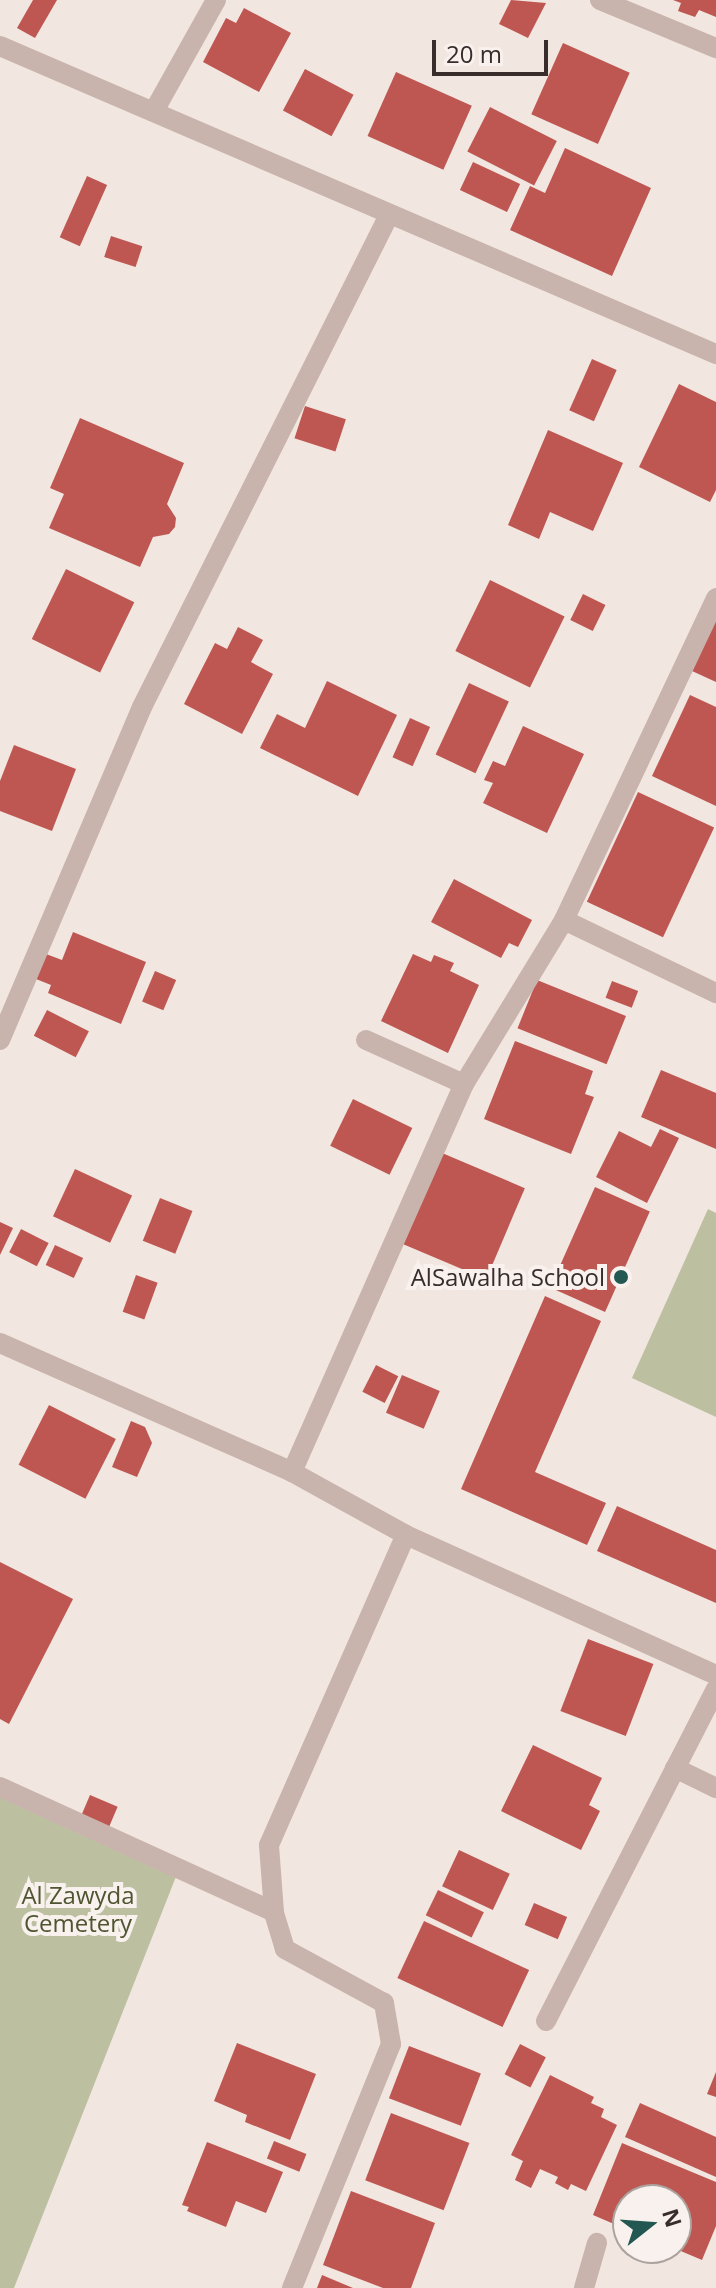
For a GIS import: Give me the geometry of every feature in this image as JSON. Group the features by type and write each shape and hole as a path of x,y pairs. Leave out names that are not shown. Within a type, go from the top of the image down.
{"street":[{"path":"154,111 216,0"},
{"path":"600,0 716,48"},
{"path":"0,46 716,354"},
{"path":"1,1037 142,707 389,215"},
{"path":"292,1472 464,1084 564,920 716,598"},
{"path":"564,920 716,993"},
{"path":"366,1040 464,1084"},
{"path":"0,1343 292,1472 406,1535 716,1675"},
{"path":"292,2288 391,2044 384,2003 285,1949 274,1912 269,1845 406,1535"},
{"path":"546,2021 716,1689"},
{"path":"675,1768 716,1788"},
{"path":"0,1787 274,1912"},
{"path":"584,2288 597,2243"}],"green space":[{"path":"708,1209 716,1213 716,1417 632,1378"},
{"name":"Al Zawyda Cemetery","path":"0,1787 179,1869 14,2288 0,2288"}],"building":[{"path":"33,0 57,0 35,38 17,28"},
{"path":"511,0 546,3 528,38 499,24"},
{"path":"673,0 716,0 716,17 699,10 695,17 678,11 681,3"},
{"path":"244,8 291,33 259,92 203,62 226,18 236,23"},
{"path":"563,43 630,73 598,144 531,114"},
{"path":"305,69 354,95 331,136 283,110"},
{"path":"396,72 472,106 443,170 368,136"},
{"path":"490,107 557,141 534,186 467,152"},
{"path":"565,148 651,188 612,276 510,230 530,186 545,193"},
{"path":"473,162 520,184 507,212 460,190"},
{"path":"87,176 107,185 80,246 60,237"},
{"path":"111,236 142,246 136,267 104,257"},
{"path":"592,359 617,370 594,421 569,410"},
{"path":"679,384 716,402 716,490 710,502 639,467"},
{"path":"305,406 346,419 335,452 294,438"},
{"path":"80,418 184,463 167,504 176,518 175,527 169,534 153,537 140,567 49,528 64,494 50,488"},
{"path":"548,430 623,463 593,531 550,512 539,539 508,525"},
{"path":"66,569 134,602 100,672 32,639"},
{"path":"490,580 565,616 530,687 455,651"},
{"path":"583,594 605,605 593,631 570,620"},
{"path":"716,619 716,682 692,671"},
{"path":"238,627 263,640 251,662 273,674 242,734 184,704 215,643 227,649"},
{"path":"327,681 397,715 358,796 260,748 277,714 305,728"},
{"path":"469,683 509,702 475,773 436,755"},
{"path":"690,695 716,707 716,806 652,776"},
{"path":"410,718 430,727 413,766 393,757"},
{"path":"523,726 584,754 547,833 483,803 493,783 484,780 493,761 505,766"},
{"path":"14,745 76,769 52,831 0,811 0,781"},
{"path":"638,792 714,827 663,937 587,902"},
{"path":"454,879 532,920 518,947 509,943 501,958 431,922"},
{"path":"73,932 146,962 121,1024 48,993 51,985 36,979 46,954 62,960"},
{"path":"413,954 431,962 434,955 454,963 450,971 479,985 448,1053 381,1021"},
{"path":"155,971 176,980 163,1010 142,1001"},
{"path":"537,980 626,1016 607,1064 518,1028"},
{"path":"612,981 638,991 632,1008 606,998"},
{"path":"47,1010 89,1031 76,1057 34,1036"},
{"path":"515,1041 593,1071 585,1094 594,1097 571,1154 484,1119"},
{"path":"661,1070 716,1093 716,1149 641,1117"},
{"path":"353,1099 412,1128 390,1175 330,1146"},
{"path":"660,1129 679,1138 647,1203 596,1177 619,1131 651,1147"},
{"path":"442,1153 525,1188 486,1279 403,1244"},
{"path":"75,1169 132,1196 110,1243 53,1216"},
{"path":"595,1187 650,1211 605,1312 550,1287"},
{"path":"160,1198 192,1211 175,1254 143,1241"},
{"path":"0,1222 13,1228 0,1255"},
{"path":"21,1229 49,1243 37,1266 9,1252"},
{"path":"55,1245 83,1258 74,1278 46,1265"},
{"path":"136,1275 158,1283 144,1320 123,1312"},
{"path":"545,1296 601,1321 535,1472 606,1503 587,1545 461,1489"},
{"path":"376,1365 398,1376 385,1403 362,1392"},
{"path":"402,1375 440,1391 424,1429 386,1413"},
{"path":"49,1405 116,1439 85,1499 19,1465"},
{"path":"131,1421 145,1427 152,1443 137,1477 112,1467"},
{"path":"617,1506 716,1550 716,1603 597,1551"},
{"path":"0,1562 73,1599 9,1724 0,1719"},
{"path":"588,1639 653,1664 626,1736 560,1711"},
{"path":"533,1745 602,1778 589,1805 600,1811 581,1850 501,1811"},
{"path":"90,1795 118,1807 109,1827 81,1815"},
{"path":"459,1850 510,1874 493,1910 442,1886"},
{"path":"438,1890 484,1912 472,1938 426,1915"},
{"path":"534,1903 567,1917 558,1939 525,1925"},
{"path":"424,1921 529,1970 503,2027 397,1978"},
{"path":"237,2043 316,2074 290,2140 245,2122 247,2115 214,2101"},
{"path":"520,2044 546,2057 530,2087 505,2074"},
{"path":"409,2046 481,2074 461,2126 389,2098"},
{"path":"716,2072 716,2097 707,2094"},
{"path":"550,2075 594,2097 591,2103 604,2109 601,2117 617,2125 586,2191 571,2184 568,2190 555,2183 558,2177 540,2169 531,2188 515,2180 523,2161 511,2155"},
{"path":"640,2103 716,2137 716,2177 625,2137"},
{"path":"391,2113 469,2143 444,2210 365,2180"},
{"path":"274,2141 306,2154 299,2172 267,2159"},
{"path":"207,2142 283,2172 266,2213 236,2201 226,2227 187,2211 189,2207 182,2205"},
{"path":"622,2143 716,2182 716,2226 702,2260 692,2256 692,2184 612,2184 612,2223 593,2215"},
{"path":"351,2191 435,2223 411,2288 383,2288 323,2265"},
{"path":"322,2275 353,2288 317,2288"}],"place":[{"name":"AlSawalha School","path":"621,1277"}]}
